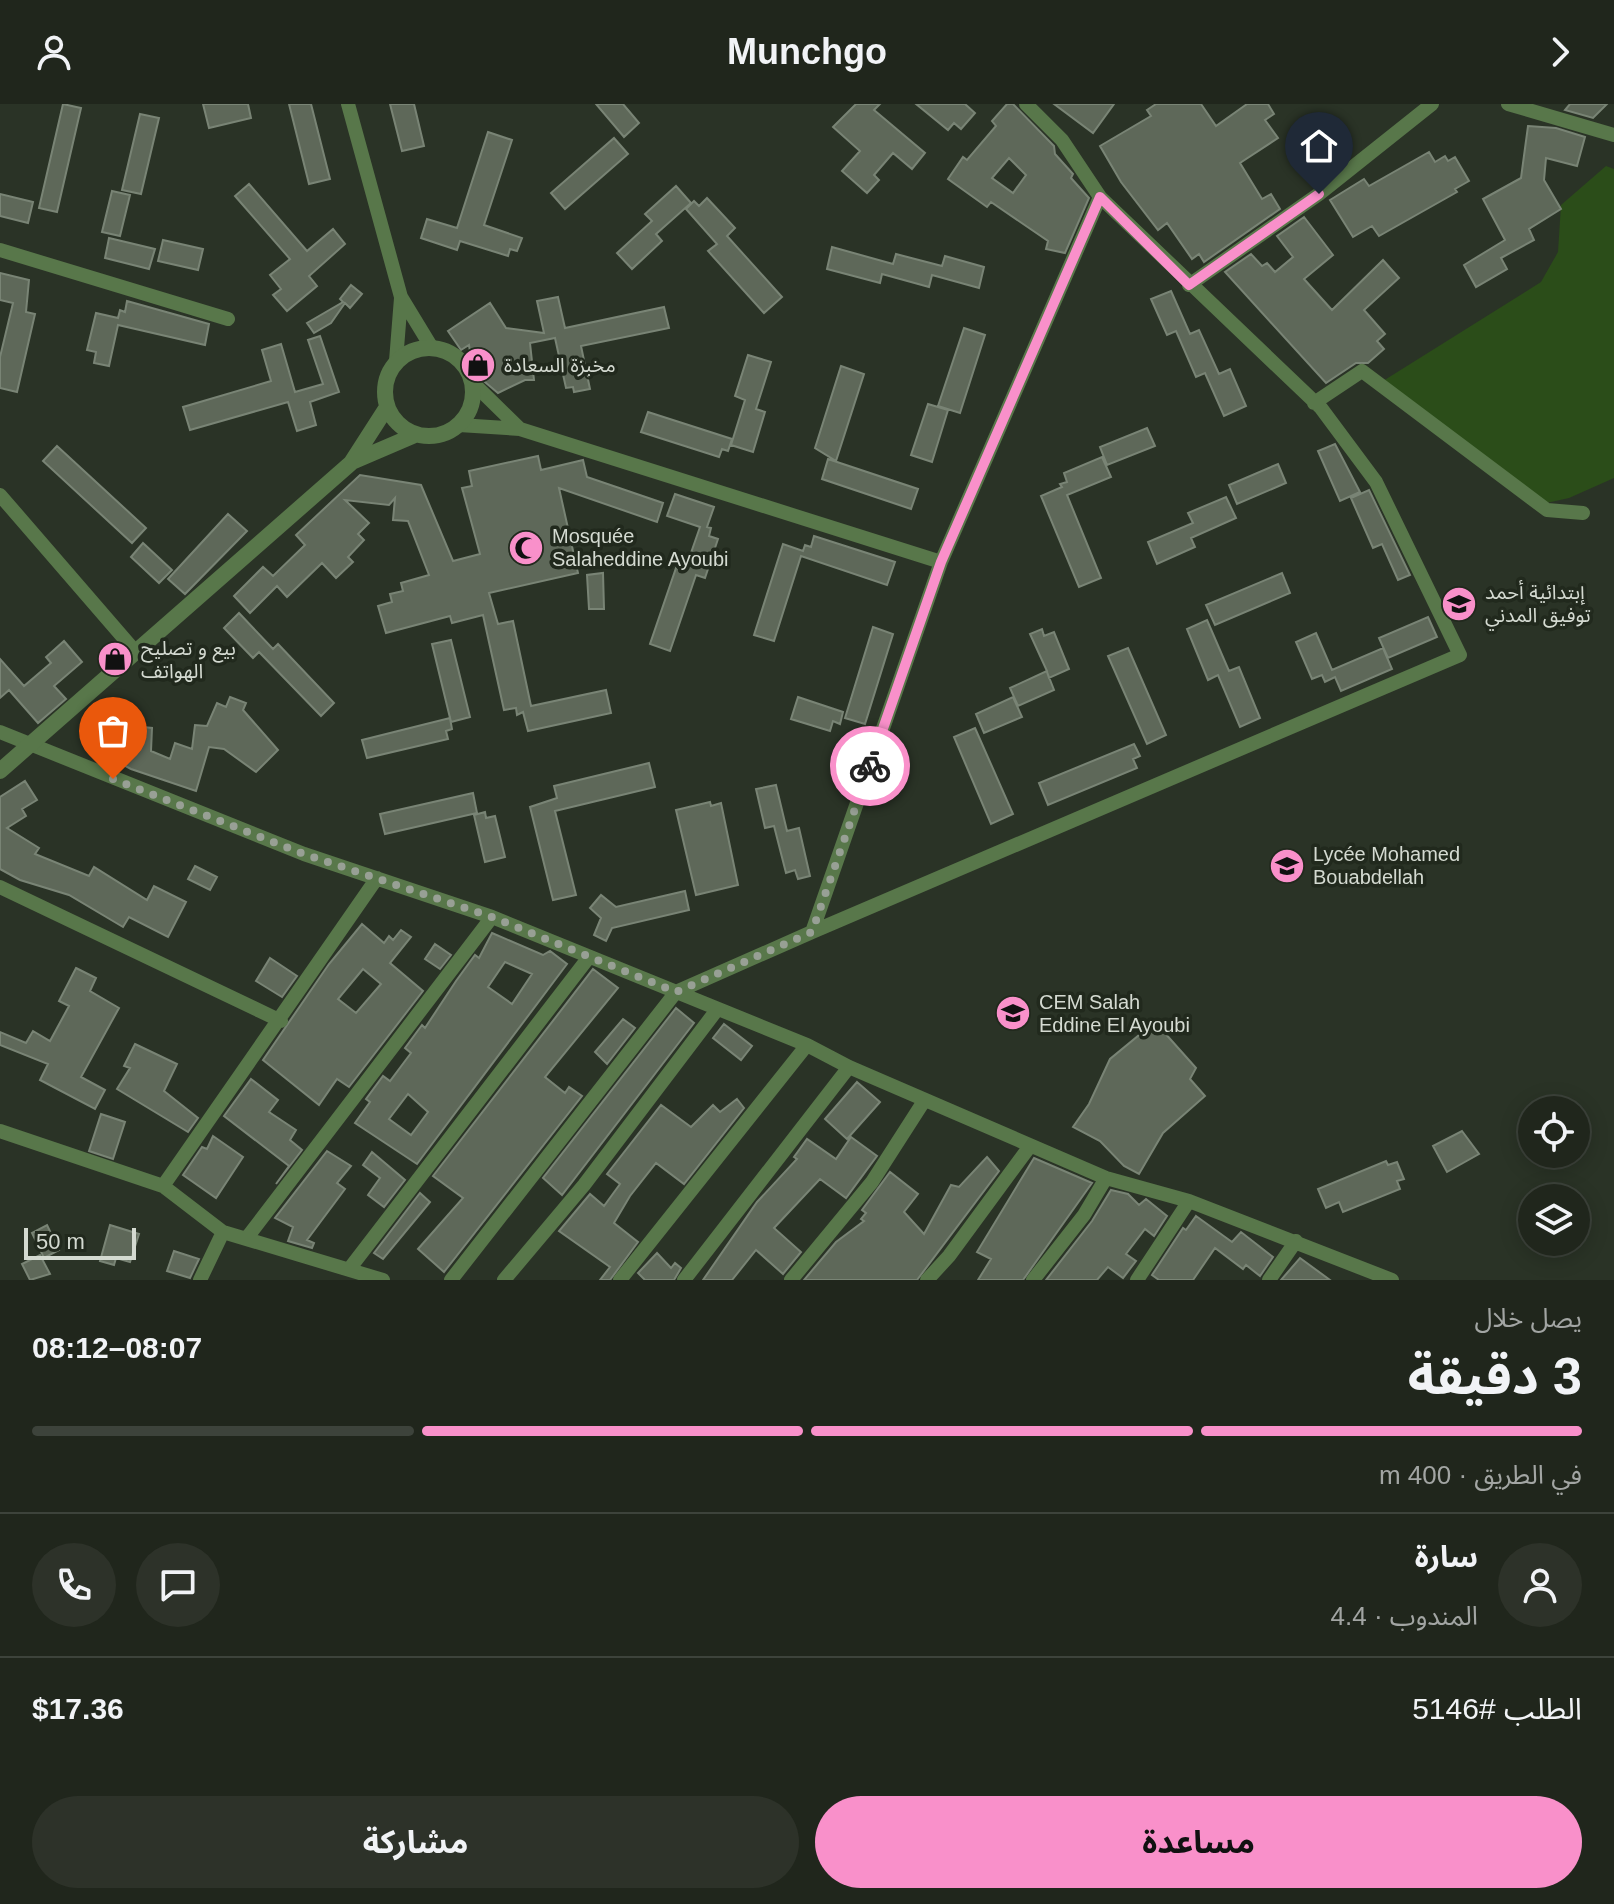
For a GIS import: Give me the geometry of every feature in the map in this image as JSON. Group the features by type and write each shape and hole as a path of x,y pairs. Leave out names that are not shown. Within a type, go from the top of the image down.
{"street":[{"path":"348,104 401,297 432,348"},
{"path":"451,1280 676,992 1460,655 1376,482 1314,403 1100,197 1062,140 1026,104"},
{"path":"1189,285 1319,194 1432,104"},
{"path":"1508,104 1614,135"},
{"path":"812,932 941,562 1100,197"},
{"path":"0,250 228,319"},
{"path":"401,297 396,361 385,383 387,407 393,419 415,435"},
{"path":"396,361 407,353 432,348 453,355 472,382 520,429"},
{"path":"1314,403 1362,371 1547,510 1583,513"},
{"path":"459,425 471,405 472,382"},
{"path":"0,771 134,650 351,463 387,407"},
{"path":"351,463 415,435 439,435 459,425 520,429 941,562"},
{"path":"0,495 134,650"},
{"path":"0,732 30,747 304,854 492,917 716,1011 807,1045 924,1101 1106,1178 1189,1201 1392,1280"},
{"path":"163,1186 281,1021 377,878"},
{"path":"0,887 281,1021"},
{"path":"246,1239 492,917"},
{"path":"350,1268 589,957"},
{"path":"504,1280 584,1185 716,1011"},
{"path":"620,1280 807,1045"},
{"path":"684,1280 849,1067"},
{"path":"791,1280 872,1182 924,1101"},
{"path":"0,1131 163,1186 223,1232 383,1280"},
{"path":"927,1280 949,1256 1030,1146"},
{"path":"1033,1280 1084,1215 1106,1178"},
{"path":"1137,1280 1189,1201"},
{"path":"200,1280 223,1232"},
{"path":"1269,1280 1296,1241"}],"green space":[{"path":"1606,166 1614,169 1614,478 1569,498 1533,506 1375,386 1541,282 1558,252 1561,205"}],"building":[{"path":"63,104 81,108 57,212 39,208"},
{"path":"203,104 248,104 251,118 209,128"},
{"path":"289,104 311,104 330,179 309,184"},
{"path":"390,104 414,104 424,146 402,151"},
{"path":"596,104 623,104 639,123 624,137"},
{"path":"856,104 880,104 874,110 925,153 912,169 893,153 874,175 879,180 867,193 842,171 860,151 833,127"},
{"path":"916,104 965,104 975,113 961,129 954,123 948,130"},
{"path":"1007,104 1013,104 1054,146 1055,154 1073,174 1071,178 1089,198 1065,253 1046,249 1048,241 991,202 987,207 948,179 963,157 967,160 996,126 992,121","holes":["1009,158 1026,175 1013,193 992,178"]},
{"path":"1054,104 1114,104 1093,133"},
{"path":"1156,104 1201,104 1216,126 1247,104 1268,104 1274,114 1265,120 1278,138 1240,163 1262,199 1271,194 1280,209 1204,262 1199,254 1192,259 1167,223 1158,230 1121,182 1100,146 1151,116 1147,110"},
{"path":"1570,104 1607,104 1593,118 1565,110"},
{"path":"140,114 159,118 141,194 122,190"},
{"path":"1528,126 1556,128 1585,137 1577,166 1546,158 1544,180 1561,209 1529,229 1534,240 1501,258 1507,269 1476,287 1464,265 1505,240 1483,199 1521,178"},
{"path":"1314,131 1341,164 1315,181 1291,147"},
{"path":"488,132 512,140 484,225 522,238 517,251 510,249 508,256 460,241 457,250 421,238 427,219 457,228"},
{"path":"614,138 628,154 565,209 551,193"},
{"path":"1429,152 1435,162 1445,156 1448,161 1455,157 1469,181 1455,189 1457,192 1379,236 1372,226 1353,237 1330,200 1364,179 1369,186"},
{"path":"249,184 307,251 333,229 345,244 309,276 317,286 287,311 273,295 281,289 270,275 290,259 235,196"},
{"path":"676,186 691,203 656,234 662,241 632,269 617,253 652,221 645,214"},
{"path":"112,191 130,195 120,236 102,232"},
{"path":"0,194 33,202 28,223 0,216"},
{"path":"707,198 735,228 727,236 782,297 764,313 708,251 717,244 686,209 694,201 699,206"},
{"path":"1304,217 1333,255 1304,279 1332,310 1383,260 1399,278 1364,310 1385,334 1377,341 1384,349 1368,363 1356,363 1326,383 1225,272 1251,254 1262,266 1267,263 1275,272 1293,257 1277,236"},
{"path":"109,238 155,249 149,269 105,258"},
{"path":"163,240 203,249 198,270 158,261"},
{"path":"832,247 893,264 896,254 942,266 945,256 984,267 979,288 932,275 929,287 882,274 880,283 827,269"},
{"path":"0,273 29,280 26,312 35,314 17,392 0,388 0,357 13,303 0,300"},
{"path":"351,285 362,294 350,308 345,303 331,323 314,333 307,323 343,302 340,299"},
{"path":"1171,291 1190,334 1199,330 1219,374 1230,369 1246,406 1224,416 1205,373 1196,377 1176,331 1167,335 1151,299"},
{"path":"558,297 565,328 664,307 669,328 581,346 590,389 574,392 573,387 566,388 555,338 530,343 534,380 525,380 498,393 473,372 469,345 461,350 448,331 490,303 506,328 544,333 537,301"},
{"path":"127,301 209,324 205,345 118,325 109,366 94,363 96,352 87,350 96,313 118,318 120,310 125,312"},
{"path":"964,328 985,335 960,413 938,406"},
{"path":"320,336 339,392 310,402 316,425 297,431 288,402 190,430 183,407 271,381 262,350 281,344 295,392 323,384 308,340"},
{"path":"748,355 771,362 756,409 765,412 753,452 731,445 745,400 735,396"},
{"path":"841,366 864,374 836,461 815,448"},
{"path":"928,404 948,410 932,462 911,455"},
{"path":"648,412 732,439 728,451 722,449 719,457 641,432"},
{"path":"1147,428 1155,446 1107,465 1100,447"},
{"path":"1335,444 1360,492 1340,501 1318,451"},
{"path":"57,446 146,528 132,543 43,461"},
{"path":"538,456 541,470 583,460 587,477 663,503 657,522 559,488 578,573 489,593 498,624 513,621 531,706 606,690 611,713 528,731 523,712 517,715 516,708 504,710 483,615 452,623 450,616 386,633 378,606 392,602 390,594 403,591 401,583 429,575 408,521 393,520 395,498 389,505 345,500 369,523 358,534 364,540 348,557 353,562 336,578 322,563 287,597 277,586 250,613 234,596 263,567 273,576 305,545 296,535 360,475 421,485 453,561 480,554 462,488 472,486 469,471"},
{"path":"1102,457 1111,477 1067,495 1101,578 1079,587 1041,496 1067,482 1064,473"},
{"path":"828,459 918,489 911,509 822,479"},
{"path":"1278,464 1286,483 1237,504 1229,485"},
{"path":"1369,490 1410,575 1398,580 1382,544 1373,548 1351,498"},
{"path":"675,494 714,507 707,527 711,528 709,536 718,539 705,578 696,575 670,651 650,644 676,568 685,570 700,527 667,516"},
{"path":"1226,497 1236,518 1191,538 1195,547 1157,564 1148,542 1193,523 1188,513"},
{"path":"228,514 247,531 185,594 168,579"},
{"path":"814,536 895,562 887,585 801,556 774,641 754,635 783,544 803,551 805,545 811,547"},
{"path":"143,543 172,570 159,583 131,557"},
{"path":"603,573 604,609 589,609 587,575"},
{"path":"1282,573 1290,593 1215,625 1206,605"},
{"path":"239,613 273,649 278,644 334,703 321,716 259,652 253,658 224,628"},
{"path":"1428,617 1437,637 1388,658 1379,638"},
{"path":"1207,620 1229,671 1239,667 1260,718 1240,727 1218,675 1208,680 1187,629"},
{"path":"873,627 893,634 865,724 845,718"},
{"path":"1042,629 1044,636 1054,632 1069,669 1049,678 1054,690 1018,706 1010,688 1047,671 1030,634"},
{"path":"1316,633 1332,670 1383,648 1392,669 1341,691 1335,677 1325,682 1322,675 1312,679 1296,642"},
{"path":"451,640 470,717 451,722 432,644"},
{"path":"64,641 82,662 54,686 66,699 38,723 9,690 0,698 0,659 24,686 51,663 46,657"},
{"path":"1128,648 1166,735 1147,744 1108,656"},
{"path":"230,697 246,703 243,710 278,750 256,772 224,749 209,747 196,791 131,769 103,754 113,733 133,739 134,726 152,728 151,751 170,759 175,743 192,749 195,725 207,726 217,703 226,707"},
{"path":"798,697 843,712 840,724 833,721 830,731 791,719"},
{"path":"1013,697 1022,717 984,733 976,714"},
{"path":"450,718 452,729 446,731 448,739 367,758 362,740"},
{"path":"975,728 1013,814 991,824 954,737"},
{"path":"1134,744 1140,756 1133,759 1137,768 1048,805 1039,783"},
{"path":"649,763 655,787 555,811 576,895 553,900 530,807 557,798 554,786"},
{"path":"25,781 37,800 22,809 26,816 7,828 39,848 35,854 89,876 94,867 147,900 154,886 186,902 168,937 129,917 123,927 69,895 20,880 0,869 0,797"},
{"path":"776,785 787,831 799,828 810,876 798,879 795,870 786,873 774,826 765,828 756,789"},
{"path":"473,793 477,813 385,834 380,814"},
{"path":"710,802 711,806 721,803 738,885 696,895 676,810"},
{"path":"485,812 486,818 495,816 505,857 485,862 474,815"},
{"path":"195,866 217,877 210,890 188,879"},
{"path":"685,891 689,910 612,928 606,941 594,935 601,918 590,908 601,895 616,907"},
{"path":"362,924 384,943 389,936 393,940 401,930 411,937 390,963 423,991 349,1087 337,1079 319,1105 263,1060 329,964","holes":["363,969 381,984 356,1013 338,999"]},
{"path":"492,933 543,955 550,951 567,964 417,1164 355,1123 370,1102 366,1099 383,1076 390,1081 411,1053 405,1048 422,1025 425,1028 475,955 479,958","holes":["505,962 532,974 512,1004 488,987","408,1094 428,1112 411,1135 389,1119"]},
{"path":"435,944 451,955 440,969 425,959"},
{"path":"270,958 297,976 282,997 256,981"},
{"path":"76,968 96,978 90,991 119,1008 81,1077 105,1090 95,1109 40,1080 48,1064 0,1045 0,1032 26,1043 33,1031 50,1041 69,1006 59,1001"},
{"path":"593,969 618,988 545,1077 565,1093 569,1087 582,1096 444,1272 418,1249 463,1198 433,1176"},
{"path":"676,1008 694,1023 562,1195 543,1178"},
{"path":"623,1019 635,1028 607,1064 595,1052"},
{"path":"1155,1022 1196,1068 1190,1079 1205,1096 1163,1133 1139,1174 1124,1166 1100,1141 1073,1127 1089,1104 1110,1059"},
{"path":"724,1024 752,1046 741,1060 713,1038"},
{"path":"135,1044 177,1064 164,1091 198,1118 188,1132 117,1089 130,1068 124,1066"},
{"path":"251,1079 278,1100 269,1112 296,1130 290,1140 302,1150 276,1184 289,1166 224,1116"},
{"path":"857,1082 880,1102 847,1139 825,1119"},
{"path":"737,1099 744,1108 684,1184 656,1163 630,1196 614,1223 638,1242 610,1280 600,1280 610,1267 559,1231 590,1194 604,1206 620,1184 607,1174 661,1105 691,1127 713,1105 720,1112"},
{"path":"101,1114 125,1122 113,1159 89,1151"},
{"path":"1462,1131 1479,1154 1447,1172 1433,1146"},
{"path":"213,1136 243,1157 216,1198 183,1175 202,1147 207,1149"},
{"path":"851,1137 877,1156 846,1198 820,1179 774,1228 801,1252 783,1274 756,1250 732,1280 703,1280 757,1202 797,1159 794,1157 807,1139 836,1159"},
{"path":"327,1151 351,1166 337,1183 345,1189 307,1240 314,1243 312,1248 288,1241 293,1227 275,1218"},
{"path":"372,1152 405,1180 384,1207 368,1195 380,1178 363,1165"},
{"path":"987,1157 999,1171 917,1280 804,1280 836,1242 864,1221 861,1219 866,1213 862,1210 890,1172 918,1194 904,1212 924,1234 951,1185 959,1187"},
{"path":"1034,1158 1092,1183 1023,1280 978,1280 991,1259 977,1252"},
{"path":"1386,1161 1388,1165 1397,1162 1404,1179 1397,1181 1400,1189 1343,1212 1339,1202 1326,1208 1318,1189"},
{"path":"1111,1190 1128,1194 1139,1205 1146,1199 1167,1216 1154,1236 1145,1229 1126,1254 1136,1261 1123,1278 1108,1267 1097,1280 1046,1280 1092,1221"},
{"path":"420,1193 430,1202 383,1259 374,1253"},
{"path":"1196,1216 1232,1242 1241,1232 1273,1257 1260,1276 1246,1265 1243,1269 1215,1248 1193,1280 1159,1280 1152,1275 1183,1228 1186,1230"},
{"path":"47,1225 59,1250 44,1258 32,1233"},
{"path":"110,1225 139,1234 130,1262 116,1258 114,1265 100,1261"},
{"path":"174,1251 199,1259 190,1278 167,1271"},
{"path":"657,1253 671,1268 675,1263 681,1268 674,1280 645,1280 638,1273"},
{"path":"40,1255 50,1274 30,1280 22,1264"},
{"path":"1300,1258 1330,1280 1281,1280"}],"way so far":[{"path":"113,779 304,854 492,917 676,992 812,932 870,766"}],"place":[{"name":"مخبزة السعادة","path":"478,365"},
{"name":"Mosquée Salaheddine Ayoubi","path":"526,548"},
{"name":"إبتدائية أحمد توفيق المدني","path":"1459,604"},
{"name":"بيع و تصليح الهواتف","path":"115,659"},
{"name":"Lycée Mohamed Bouabdellah","path":"1287,866"},
{"name":"CEM Salah Eddine El Ayoubi","path":"1013,1013"}],"route":[{"path":"870,766 941,562 1100,197 1189,285 1319,194"}]}
